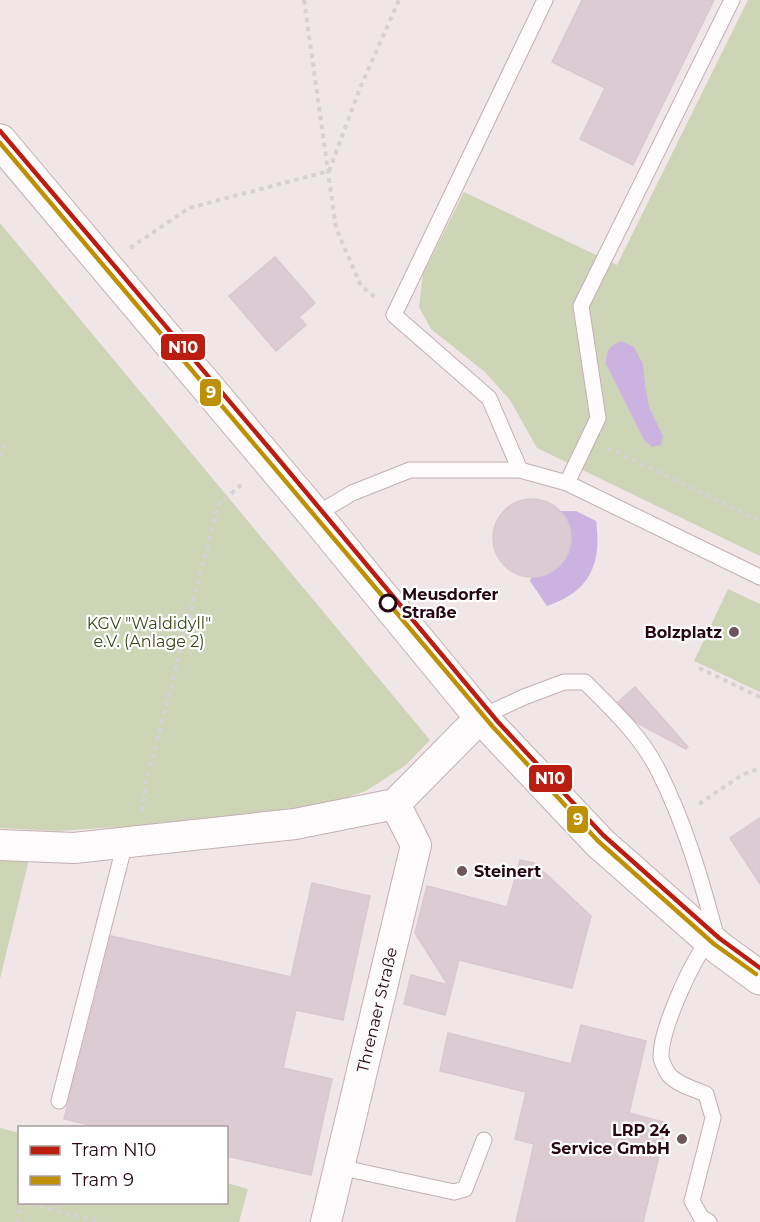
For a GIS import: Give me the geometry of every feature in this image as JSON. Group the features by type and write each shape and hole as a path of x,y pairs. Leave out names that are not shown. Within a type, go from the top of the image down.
{"main road":[{"path":"0,141 315,515 481,717 600,843 715,943 760,978"}],"street":[{"path":"0,845 75,848 295,824 394,804 481,717"},
{"name":"Threnaer Straße","path":"326,1222 416,845 394,804"}],"lane":[{"path":"520,470 489,398 394,315 545,0"},
{"path":"567,483 598,418 580,306 732,0"},
{"path":"315,515 352,493 410,470 520,470 567,483 760,577"},
{"path":"481,717 564,682 585,682 628,726 658,769 695,864 715,943 693,966 680,992 664,1037 661,1059 669,1075 684,1085 706,1094 713,1118 692,1202 701,1217 709,1222"},
{"path":"59,1101 131,842"},
{"path":"339,1167 454,1192 465,1189 484,1140"}],"path":[{"path":"304,0 336,228 362,286"},
{"path":"329,171 360,88 399,0"},
{"path":"104,265 189,208 329,171"},
{"path":"589,438 760,521"},
{"path":"0,457 4,444"},
{"path":"131,842 218,505 241,485"},
{"path":"699,668 760,697"},
{"path":"678,817 742,775 760,768"},
{"path":"17,1222 22,1204"},
{"path":"26,1204 102,1222"}],"green space":[{"path":"748,0 760,0 760,556 537,448 510,400 485,372 431,329 419,307 423,274 464,192 617,265"},
{"name":"KGV \"Waldidyll\" e.V. (Anlage 2)","path":"0,223 430,740 406,765 366,791 311,809 237,819 59,831 0,828"},
{"name":"Bolzplatz","path":"728,589 760,604 760,692 694,661"},
{"path":"0,845 32,847 0,979"},
{"path":"0,1128 18,1133 18,1204 228,1204 228,1183 248,1189 239,1222 0,1222"}],"shaded area":[{"path":"621,341 634,347 643,364 649,407 663,436 661,445 652,447 644,440 606,364 609,349"},
{"path":"555,511 576,511 596,521 597,550 590,574 583,584 562,600 547,606 530,581"}],"building":[{"path":"582,0 714,0 633,165 580,139 605,88 552,62"},
{"path":"275,257 315,303 299,317 306,325 276,351 229,296"},
{"path":"532,499 547,502 560,510 568,523 571,538 568,553 560,566 547,574 532,577 517,574 504,566 496,553 493,538 496,523 504,510 517,502"},
{"path":"635,687 688,747 686,749 637,723 618,702"},
{"path":"760,818 760,884 730,838"},
{"path":"520,860 534,863 591,916 572,988 459,960 445,1015 404,1004 411,975 448,985 415,933 427,886 507,907"},
{"path":"312,883 370,896 343,1020 296,1010 283,1068 332,1079 311,1175 228,1156 228,1126 94,1126 64,1119 111,936 291,977"},
{"path":"581,1025 646,1041 629,1113 667,1123 643,1222 516,1222 534,1144 515,1139 526,1092 440,1071 448,1033 571,1064"}],"tram line":[{"name":"N10","path":"0,131 498,722 603,835 719,938 760,968"},
{"name":"9","path":"0,143 493,727 598,841 714,944 756,974"}],"place":[{"name":"Meusdorfer Straße","path":"388,603"},
{"name":"Bolzplatz","path":"734,632"},
{"name":"Steinert","path":"462,871"},
{"name":"LRP 24 Service GmbH","path":"682,1139"}]}
